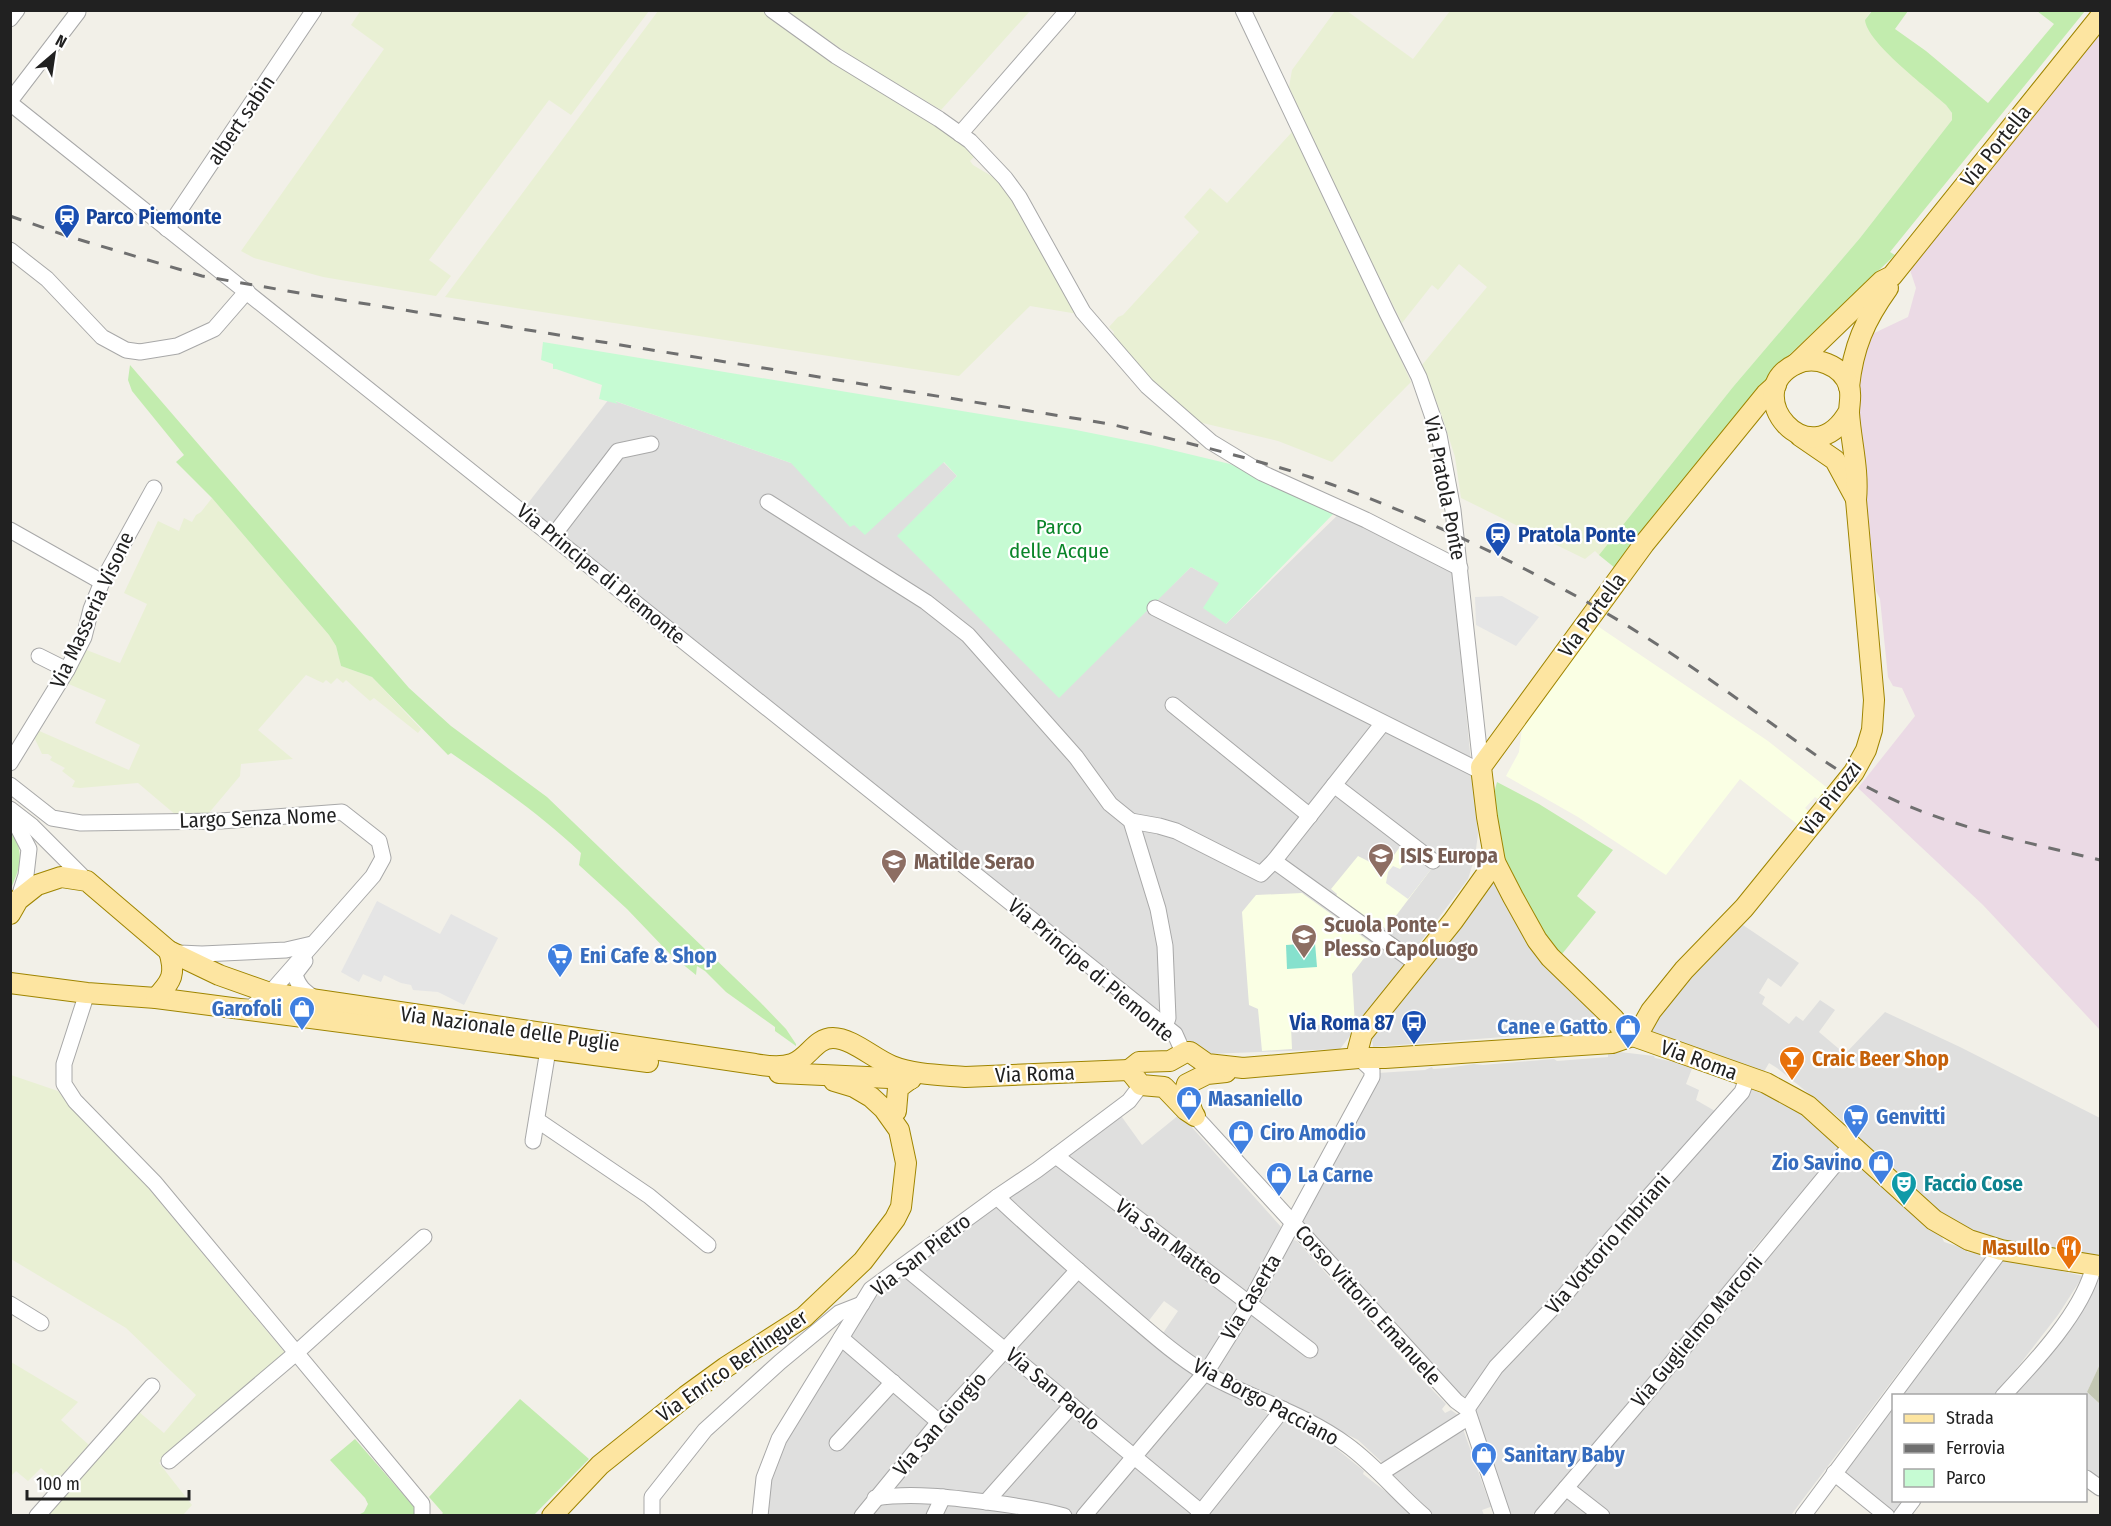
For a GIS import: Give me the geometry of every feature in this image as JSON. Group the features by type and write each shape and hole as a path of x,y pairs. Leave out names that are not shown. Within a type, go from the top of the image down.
{"main road":[{"name":"Via Portella","path":"1482,769 1644,544 1754,408 1776,385 1786,370 1796,364 1882,281 1892,276 2100,16"},
{"name":"Via Portella","path":"1856,500 1858,482 1849,411 1851,399 1849,387 1858,340 1872,310 1890,286 1892,276"},
{"path":"1796,364 1806,361 1822,362 1833,366 1842,374 1849,387"},
{"path":"1776,385 1774,407 1779,417 1786,427 1835,460 1856,500"},
{"path":"1798,434 1816,437 1833,431 1842,423 1849,411"},
{"name":"Via Pirozzi","path":"1633,1036 1638,1034 1651,1011 1684,970 1744,909 1854,772 1869,742 1874,720 1873,676 1856,500"},
{"name":"Via Pratola Ponte","path":"1482,769 1486,817 1495,862 1538,940 1550,957 1623,1030 1633,1036"},
{"path":"1359,1058 1358,1049 1362,1034 1453,921 1495,862"},
{"path":"14,907 36,885 61,877 87,881"},
{"name":"Via Nazionale delle Puglie","path":"87,881 169,951 219,975 270,993 772,1066 790,1065 801,1060 814,1046 825,1039 835,1037 892,1066 941,1075"},
{"path":"156,998 172,978 173,965 169,951"},
{"name":"Via Nazionale delle Puglie","path":"14,981 87,993 156,998 725,1071 910,1079 941,1075"},
{"name":"Via Roma","path":"1243,1068 1359,1058 1612,1042 1633,1036 1766,1083 1808,1106 1934,1220 1969,1240 2001,1250 2097,1265"},
{"name":"Via Nazionale delle Puglie","path":"822,1074 849,1068 856,1063 857,1055 854,1045"},
{"name":"Via Enrico Berlinguer","path":"854,1045 877,1065 896,1111 912,1139 916,1153 915,1184 908,1202 901,1207"},
{"path":"1195,1116 1164,1087 1135,1078 1139,1062 1170,1060 1183,1052 1191,1052 1208,1064 1243,1068"},
{"path":"1195,1116 1185,1091 1187,1084 1207,1074 1232,1072 1243,1068"},
{"name":"Via Enrico Berlinguer","path":"552,1515 600,1465 686,1396 726,1367 804,1317 863,1261 885,1235 901,1207 906,1163 898,1130 884,1108 871,1097 854,1087 825,1078 822,1074"},
{"name":"Via Roma","path":"941,1075 1135,1078"},
{"path":"896,1111 898,1088 910,1079"}],"street":[{"path":"10,19 17,10"},
{"name":"albert sabin","path":"167,229 314,10"},
{"path":"772,10 836,56 939,119 970,141 1005,178 1019,197 1083,312 1147,386 1186,422 1211,442 1262,473 1366,520 1460,567"},
{"path":"960,134 1068,10"},
{"name":"Via Pratola Ponte","path":"1243,10 1419,377 1439,435 1453,510 1482,769"},
{"path":"10,102 78,12"},
{"name":"Via Principe di Piemonte","path":"10,102 1175,1034 1183,1052"},
{"path":"10,250 47,279 102,337 126,350 140,352 177,346 214,328 247,291"},
{"path":"553,536 618,451 651,444"},
{"name":"Via Masseria Visone","path":"10,763 67,670 84,637 90,609 102,582 154,488"},
{"path":"768,501 926,602 968,635 1076,757 1110,804 1131,821 1176,831 1261,874 1274,861 1383,723"},
{"path":"10,530 102,582"},
{"path":"1155,608 1383,723 1482,769"},
{"path":"39,656 67,670"},
{"path":"1173,705 1310,816"},
{"name":"Largo Senza Nome","path":"10,785 52,818 81,823 221,821 342,812 379,841 383,858 373,876 270,993 251,1007 213,1007"},
{"path":"1334,785 1433,861"},
{"path":"10,810 32,826 87,881"},
{"path":"10,810 29,849 26,875 14,907"},
{"path":"1131,821 1158,909 1165,946 1168,1010 1165,1026"},
{"path":"1274,861 1417,964"},
{"path":"169,951 202,954 286,950 312,944"},
{"name":"Largo Senza Nome","path":"312,944 309,954 295,974 300,988 318,1001"},
{"path":"87,993 64,1064 64,1084 75,1101 155,1183 422,1504 422,1515"},
{"path":"533,1141 548,1050"},
{"name":"Via Caserta","path":"1084,1515 1205,1373 1249,1304 1372,1077 1372,1070 1359,1058"},
{"name":"Via San Pietro","path":"760,1515 765,1478 779,1439 871,1289 1129,1101 1135,1078"},
{"name":"Via Vottorio Imbriani","path":"1468,1413 1497,1367 1564,1296 1611,1239 1742,1092 1747,1078"},
{"name":"Corso Vittorio Emanuele","path":"1195,1116 1468,1413 1503,1515"},
{"path":"537,1120 649,1196 708,1245"},
{"name":"Via Guglielmo Marconi","path":"1542,1515 1649,1391 1851,1145"},
{"name":"Via San Matteo","path":"1056,1156 1310,1350"},
{"name":"Via Borgo Pacciano","path":"997,1197 1167,1346 1205,1373 1283,1409 1346,1444 1381,1473 1409,1503 1424,1515"},
{"path":"169,1461 296,1353 424,1237"},
{"path":"1893,1394 2001,1250"},
{"path":"2004,1394 2051,1340 2083,1294 2097,1265"},
{"name":"Via San Paolo","path":"903,1266 1134,1455 1200,1514"},
{"name":"Via San Giorgio","path":"862,1515 939,1422 1078,1270"},
{"path":"10,1304 41,1323"},
{"path":"652,1515 652,1497 705,1430 839,1312 862,1304"},
{"path":"841,1338 939,1422"},
{"path":"837,1443 893,1382"},
{"path":"37,1515 152,1386"},
{"path":"1803,1515 1892,1396"},
{"path":"986,1502 1072,1405"},
{"path":"1200,1514 1283,1409"},
{"path":"1381,1473 1468,1413"},
{"path":"1834,1473 1887,1515"},
{"path":"2087,1479 2100,1488"},
{"path":"1566,1488 1602,1515"},
{"path":"875,1498 894,1495 944,1497 1064,1515"},
{"path":"934,1515 944,1497"},
{"path":"1901,1515 1911,1502"}],"shaded area":[{"path":"361,10 649,11 571,115 549,100 429,260 451,276 436,296 323,277 254,258 241,251 384,49 351,25"},
{"path":"763,10 978,153 970,161 1003,183 1078,314 1030,306 959,376 445,297 658,11"},
{"path":"1872,10 1865,20 1946,105 1952,113 1952,120 1860,238 1733,387 1599,555 1595,551 1585,559 1461,498 1455,457 1422,365 1487,287 1459,264 1438,290 1432,285 1402,323 1347,214 1289,87 1292,70 1335,11 1347,11 1413,59 1450,11"},
{"path":"787,11 1030,11 941,110 857,60"},
{"path":"2100,34 2100,1030 1983,905 1858,788 1915,716 1902,688 1893,686 1888,677 1880,599 1876,591 1871,544 1856,376 1868,336 1908,317 1916,288 1910,270"},
{"path":"1292,132 1411,382 1332,462 1278,441 1190,420 1148,380 1112,338 1114,332 1109,327 1123,315 1199,232 1184,217 1210,188 1227,203"},
{"path":"609,399 791,463 943,462 957,476 898,536 1155,602 1191,567 1220,583 1226,624 1348,505 1451,558 1478,834 1475,857 1468,879 1340,1049 1207,1054 1193,1046 1172,1024 525,507"},
{"path":"212,498 329,635 336,646 341,666 372,677 421,729 418,733 374,698 370,701 346,680 343,683 337,678 331,684 326,680 323,683 306,675 258,730 293,759 241,764 240,776 208,814 177,816 138,783 72,787 75,781 62,771 65,768 50,760 52,757 42,754 33,735 37,730 129,770 140,745 95,723 106,700 64,682 84,649 120,663 147,604 124,593 158,521 179,531 184,518 192,522"},
{"path":"1502,596 1539,617 1516,646 1476,625 1475,597"},
{"path":"1593,623 1768,741 1830,790 1821,801 1815,797 1805,808 1812,814 1801,827 1740,779 1666,875 1578,817 1506,776 1519,752 1523,720"},
{"name":"ISIS Europa","path":"1402,844 1432,868 1386,929 1375,921 1372,923 1336,896 1337,894 1331,889 1358,856 1384,869"},
{"path":"1407,849 1432,868 1408,899 1386,883 1388,872 1393,866 1400,869 1405,863 1400,858"},
{"path":"1496,875 1608,1019 1609,1029 1373,1047 1371,1033"},
{"name":"Scuola Ponte - Plesso Capoluogo","path":"1302,893 1374,945 1352,974 1355,1025 1347,1023 1291,1027 1292,1049 1262,1051 1258,1009 1249,1005 1242,912 1256,895"},
{"path":"377,901 440,934 451,914 498,938 464,1005 438,992 413,990 411,985 384,975 381,982 363,974 359,982 341,972"},
{"path":"1740,923 1799,963 1781,987 1768,978 1759,993 1765,997 1762,1004 1789,1024 1796,1016 1803,1021 1820,1000 1835,1010 1819,1032 1845,1054 1885,1012 2100,1118 2100,1255 2009,1243 1974,1233 1944,1217 1888,1169 1838,1117 1769,1063 1762,1075 1645,1033 1660,1011"},
{"path":"1315,943 1317,967 1287,969 1286,945"},
{"path":"1620,1052 1654,1056 1693,1066 1686,1084 1699,1090 1696,1100 1715,1111 1676,1162 1512,1343 1508,1342 1485,1374 1482,1373 1467,1398 1459,1393 1434,1365 1432,1366 1393,1319 1391,1320 1379,1308 1380,1306 1352,1279 1353,1277 1301,1221 1378,1073 1474,1064 1608,1057 1608,1054"},
{"path":"11,1075 58,1091 73,1110 144,1183 286,1354 159,1463 192,1505 183,1515 46,1515 139,1412 164,1433 196,1395 126,1328 11,1259"},
{"path":"1751,1089 1786,1103 1841,1148 1753,1249 1751,1262 1541,1506 1532,1515 1509,1515 1474,1415 1479,1403 1519,1349 1532,1340"},
{"path":"1119,1113 1142,1145 1180,1114 1282,1228 1247,1293 1066,1154"},
{"path":"1849,1155 1941,1235 1944,1242 1967,1249 1967,1252 1986,1254 1989,1257 1973,1277 1971,1276 1950,1308 1948,1307 1941,1316 1791,1515 1611,1515 1572,1487"},
{"path":"1056,1162 1241,1305 1202,1365 1161,1336 1178,1311 1164,1301 1147,1323 1007,1197"},
{"path":"994,1206 1077,1277 1269,1415 1190,1515 768,1516 766,1499 772,1473 789,1431 869,1304"},
{"path":"1291,1239 1297,1241 1446,1404 1442,1409 1445,1413 1451,1410 1458,1415 1488,1499 1493,1506 1482,1510 1484,1515 1426,1515 1402,1493 1385,1465 1358,1440 1214,1371"},
{"path":"2002,1257 2083,1276 2058,1315 1997,1394 1899,1394"},
{"path":"2096,1274 2100,1275 2100,1364 2087,1392 2100,1404 2100,1483 2087,1474 2087,1394 2010,1394 2023,1385 2051,1354"},
{"path":"11,1362 78,1402 61,1420 89,1445 56,1481 41,1468 28,1481 16,1471 11,1476"},
{"path":"2100,1364 2100,1404 2087,1392"},
{"path":"1892,1402 1892,1502 1907,1502 1896,1515 1841,1472"},
{"path":"1284,1419 1332,1445 1364,1471 1363,1474 1390,1495 1392,1494 1417,1516 1205,1516"},
{"path":"1567,1494 1596,1516 1549,1516"}],"green space":[{"path":"1872,11 1908,11 1895,29 1926,51 1988,103 2054,24 2037,11 2085,11 1890,252 1895,255 1788,356 1615,568 1599,555 1733,387 1860,238 1952,120 1952,113 1946,105 1876,41 1868,30 1865,20"},
{"name":"Parco delle Acque","path":"543,342 1071,429 1151,445 1230,464 1337,510 1226,624 1203,608 1219,583 1191,567 1059,698 897,536 957,476 944,462 865,535 854,525 850,527 791,463 615,401 618,404 599,399 602,385 553,369 553,364 541,360"},
{"path":"130,365 409,688 451,726 547,797 760,1002 786,1029 796,1046 775,1031 775,1027 726,992 705,971 697,966 696,975 670,954 627,909 579,865 581,853 518,800 451,753 448,755 372,677 341,666 336,646 329,635 212,498 176,462 184,455 132,391 128,380"},
{"path":"1497,782 1539,804 1613,850 1577,896 1596,912 1558,959 1534,922 1511,874 1502,848 1494,802"},
{"path":"12,830 20,859 11,888"},
{"path":"520,1399 589,1459 534,1515 441,1515 443,1513 429,1497"},
{"path":"355,1439 414,1507 414,1515 358,1515 364,1512 368,1504 365,1498 330,1460"}],"railway":[{"path":"10,216 67,236 202,276 1110,424 1291,471 1367,498 1442,529 1587,602 1676,656 1829,764 1898,802 1955,823 2100,860"}],"place":[{"name":"Parco Piemonte","path":"67,240"},
{"name":"Pratola Ponte","path":"1498,558"},
{"name":"ISIS Europa","path":"1381,879"},
{"name":"Matilde Serao","path":"894,885"},
{"name":"Scuola Ponte - Plesso Capoluogo","path":"1304,960"},
{"name":"Eni Cafe & Shop","path":"560,979"},
{"name":"Garofoli","path":"302,1032"},
{"name":"Via Roma 87","path":"1414,1046"},
{"name":"Cane e Gatto","path":"1628,1050"},
{"name":"Craic Beer Shop","path":"1792,1082"},
{"name":"Masaniello","path":"1189,1122"},
{"name":"Genvitti","path":"1856,1140"},
{"name":"Ciro Amodio","path":"1241,1156"},
{"name":"Zio Savino","path":"1881,1186"},
{"name":"La Carne","path":"1279,1198"},
{"name":"Faccio Cose","path":"1904,1207"},
{"name":"Masullo","path":"2069,1271"},
{"name":"Sanitary Baby","path":"1484,1478"}]}
